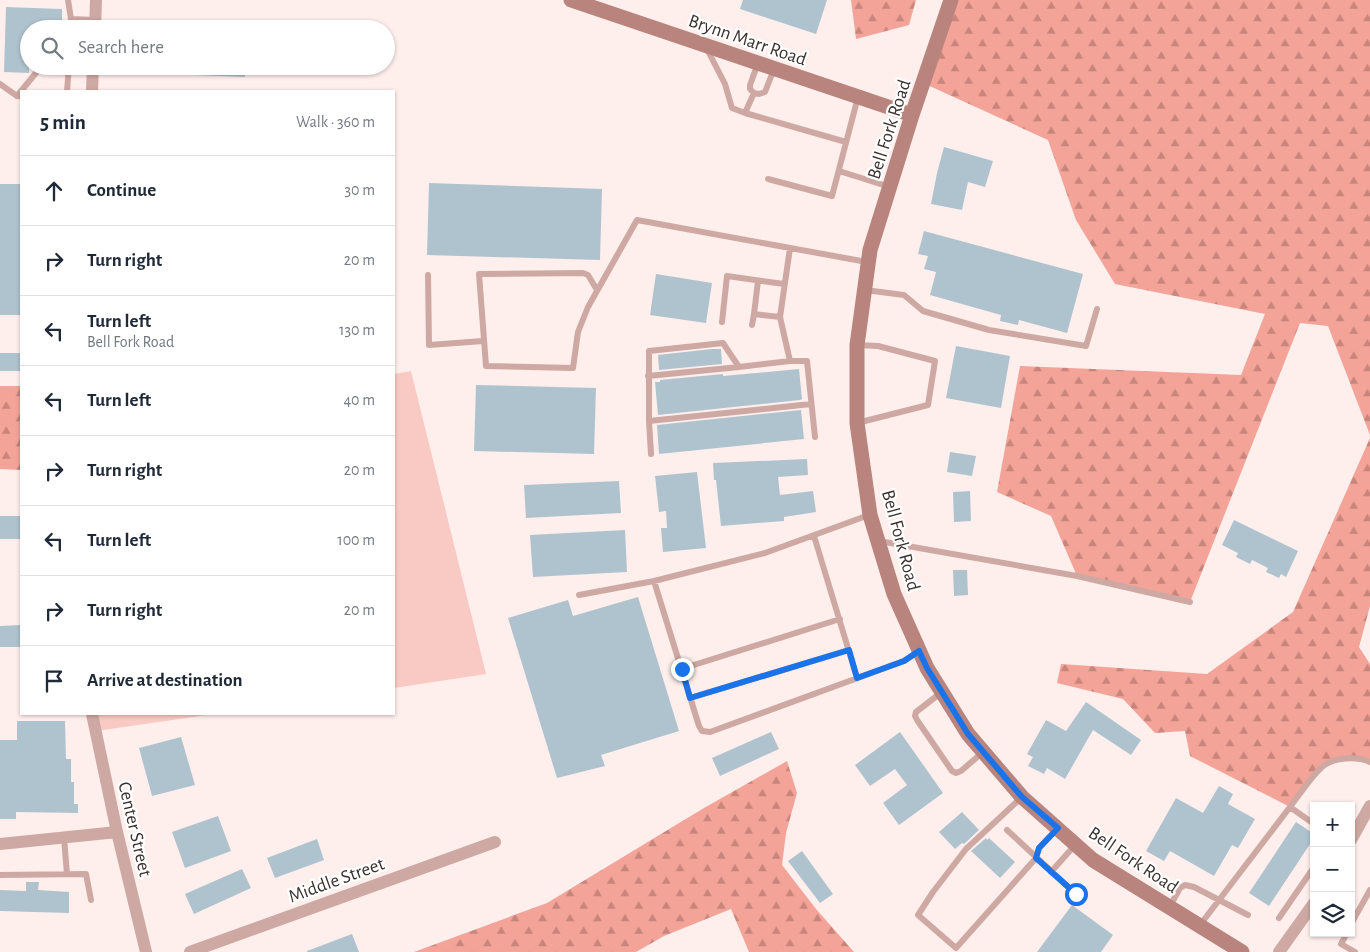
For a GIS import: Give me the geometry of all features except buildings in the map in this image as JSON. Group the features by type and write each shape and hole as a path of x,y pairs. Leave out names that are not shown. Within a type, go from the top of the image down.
{"main road":[{"name":"Brynn Marr Road","path":"571,0 912,116"},
{"name":"Bell Fork Road","path":"951,0 870,250 858,345 857,423 870,514 894,594 927,668 968,734 1022,797 1093,860 1242,952"}],"street":[{"path":"95,20 96,0"},
{"path":"92,90 93,75"},
{"name":"Center Street","path":"92,715 116,832 146,952"},
{"path":"1355,833 1370,806"},
{"path":"0,844 116,832"},
{"name":"Middle Street","path":"190,952 495,842"},
{"path":"1279,952 1310,908"}],"lane":[{"path":"68,0 71,19 76,20"},
{"path":"705,45 725,84 732,108 846,142"},
{"path":"758,63 750,85 750,89 754,93 765,92 774,69"},
{"path":"24,90 35,75"},
{"path":"67,90 68,75"},
{"path":"0,84 19,96"},
{"path":"745,113 754,93"},
{"path":"768,179 832,196 858,97"},
{"path":"839,171 890,187"},
{"path":"597,290 588,275 583,273 478,274 486,366 573,368 578,332 597,290 637,220 868,262"},
{"path":"790,248 780,317 790,361"},
{"path":"428,275 429,345 483,341"},
{"path":"722,322 727,276 784,284"},
{"path":"752,326 758,281"},
{"path":"864,290 904,295 923,311 989,330 1086,346 1097,309"},
{"path":"754,314 780,317"},
{"path":"651,454 649,350 723,344 739,367"},
{"path":"857,423 928,405 935,360 878,346 858,345"},
{"path":"648,376 790,361 807,361 815,437"},
{"path":"649,421 811,404"},
{"path":"579,595 654,581 765,553 870,514"},
{"path":"814,536 857,678"},
{"path":"878,541 1077,576 1190,602"},
{"path":"654,581 702,731 710,732 904,661 919,651"},
{"path":"682,669 840,619"},
{"path":"690,698 849,650"},
{"path":"942,692 916,712 915,716 952,771 961,771 984,752"},
{"path":"1199,926 1323,766 1343,758 1362,758 1370,762"},
{"path":"1022,797 966,849 918,914 956,948 1036,858 1039,848 1058,828"},
{"path":"1290,807 1310,821"},
{"path":"1007,830 1076,894"},
{"path":"64,838 67,874"},
{"path":"1051,872 1075,844"},
{"path":"1279,918 1310,873"},
{"path":"0,875 86,874 91,900"},
{"path":"1169,908 1180,888 1185,885 1194,887 1248,916"},
{"path":"1355,917 1370,890"},
{"path":"1344,937 1341,944 1355,952"}],"shaded area":[{"path":"411,371 486,674 395,688 395,374"},
{"path":"92,715 207,715 96,731"}],"green space":[{"path":"851,0 916,0 909,25 856,39"},
{"path":"946,0 1370,0 1370,435 1328,326 1300,323 1190,602 1077,576 1051,516 997,492 1020,366 1241,375 1265,314 1115,284 1076,220 1048,140 923,83"},
{"path":"0,386 20,386 20,470 0,469"},
{"path":"1370,438 1370,606 1359,647 1370,664 1370,762 1343,758 1323,766 1290,807 1190,756 1185,731 1155,733 1123,699 1057,683 1061,664 1207,674 1293,612"},
{"path":"787,761 797,793 786,833 782,865 816,909 854,952 749,952 731,909 664,936 636,952 414,952 547,903 704,808"}],"route":[{"path":"682,669 690,698 849,650 857,678 904,661 919,651 927,668 968,734 1022,797 1058,828 1039,848 1036,858 1076,894"}]}
